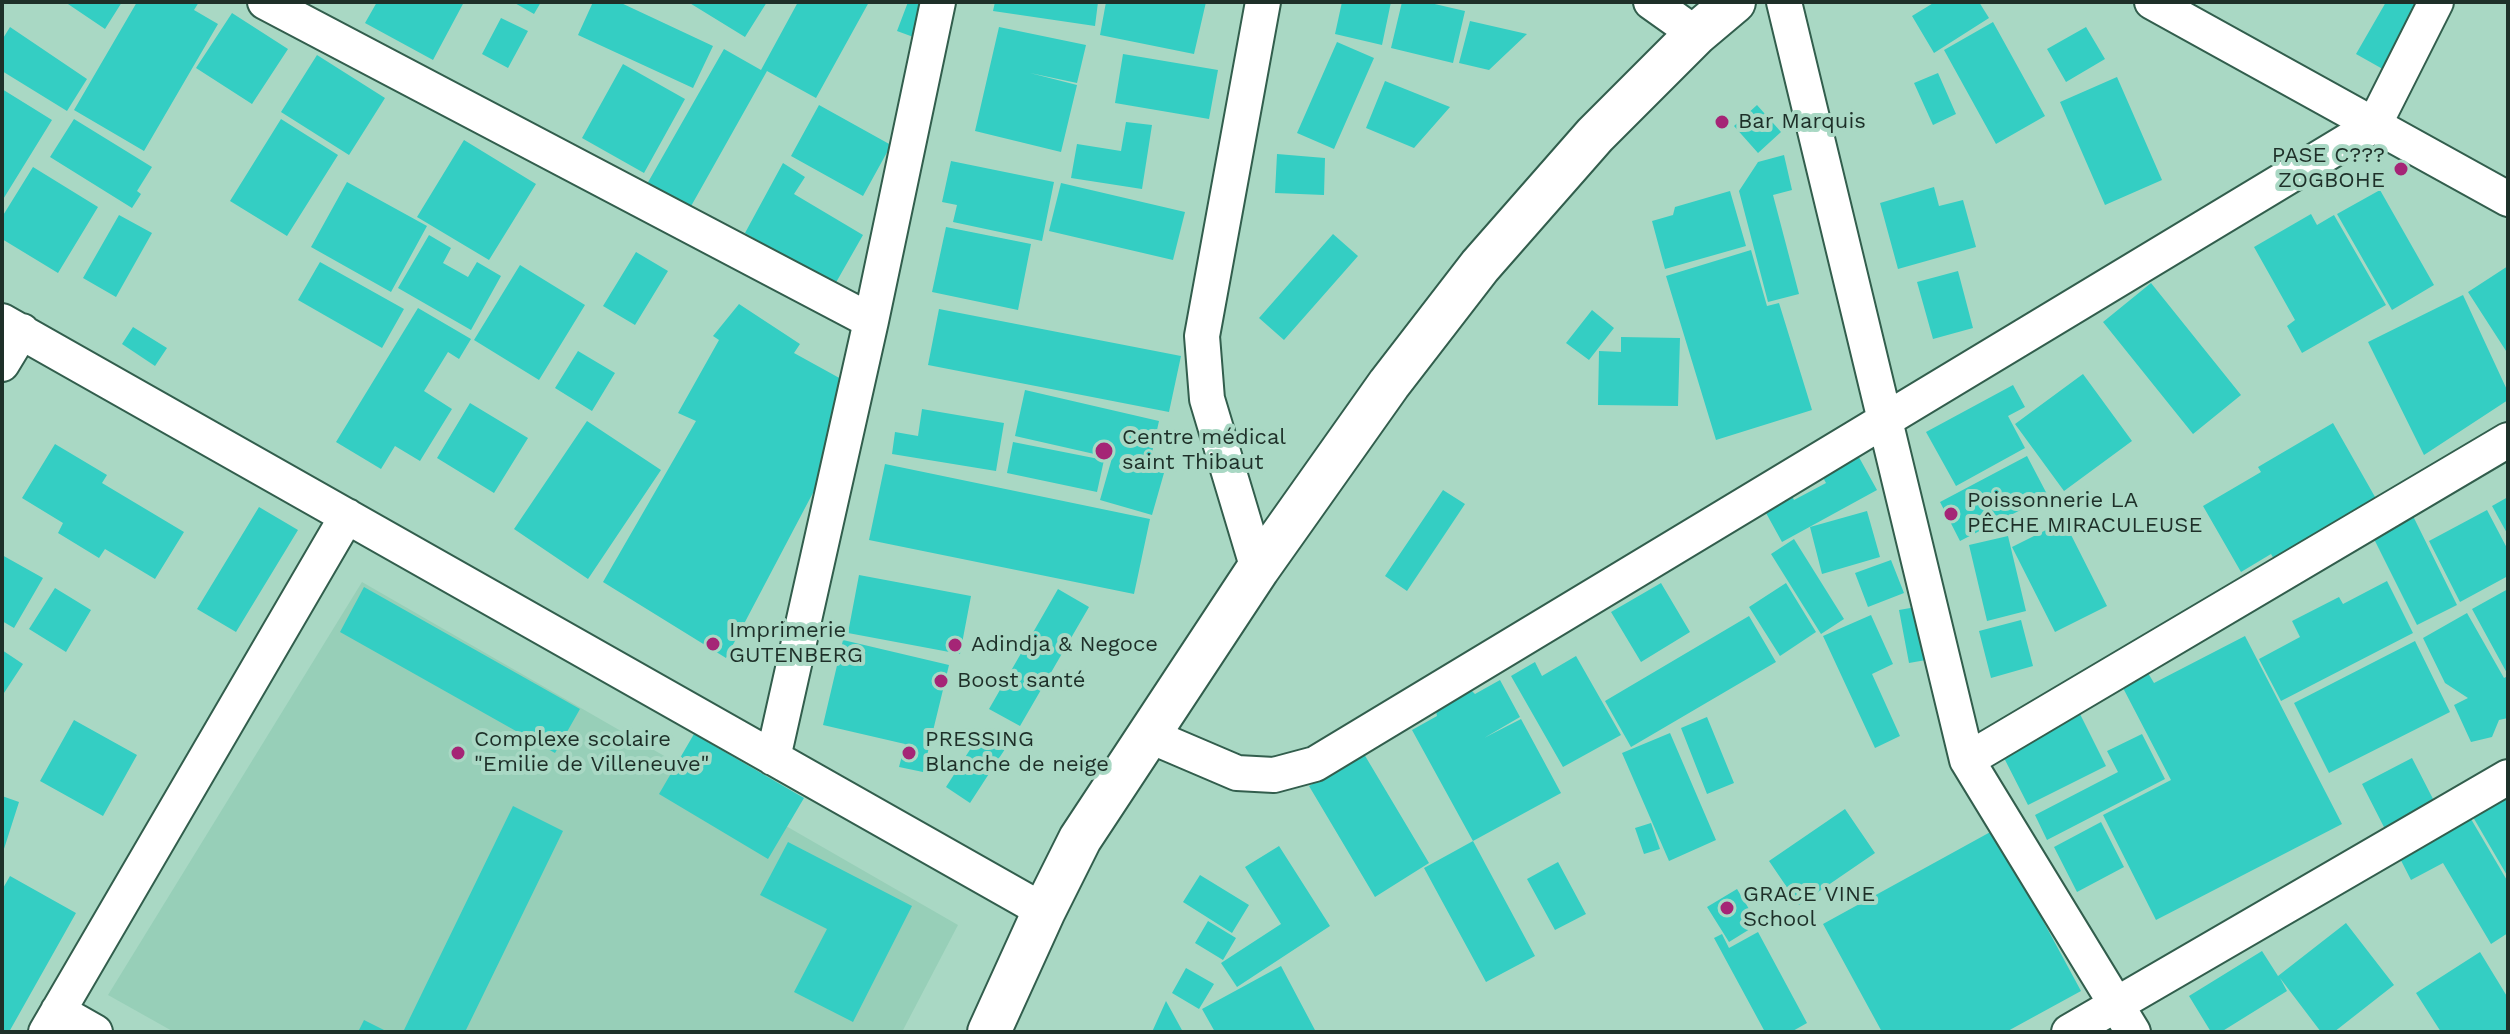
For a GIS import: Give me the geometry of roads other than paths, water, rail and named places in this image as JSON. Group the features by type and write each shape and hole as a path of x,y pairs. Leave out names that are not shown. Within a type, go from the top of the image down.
{"street":[{"path":"265,2 871,321"},
{"path":"773,758 871,321 938,2"},
{"path":"1258,569 1207,399 1202,336 1263,2"},
{"path":"1651,2 1696,34"},
{"path":"989,1032 1080,839 1258,569 1389,384 1480,266 1595,135 1696,34 1734,2"},
{"path":"1784,2 1967,760 2124,1018"},
{"path":"2152,2 2508,199"},
{"path":"1148,735 1237,773 1274,775 1315,764 2374,125 2436,2"},
{"path":"2,364 12,326 1044,911"},
{"path":"1967,760 2508,440"},
{"path":"95,1032 52,1022 347,516"},
{"path":"2069,1032 2124,1018 2508,777"}],"place":[{"name":"Bar Marquis","path":"1722,122"},
{"name":"PASE C??? ZOGBOHE","path":"2401,169"},
{"name":"Centre médical saint Thibaut","path":"1104,451"},
{"name":"Poissonnerie LA PÊCHE MIRACULEUSE","path":"1951,514"},
{"name":"Imprimerie GUTENBERG","path":"713,644"},
{"name":"Adindja & Negoce","path":"955,645"},
{"name":"Boost santé","path":"941,681"},
{"name":"Complexe scolaire \"Emilie de Villeneuve\"","path":"458,753"},
{"name":"PRESSING Blanche de neige","path":"909,753"},
{"name":"GRACE VINE School","path":"1727,908"}]}
